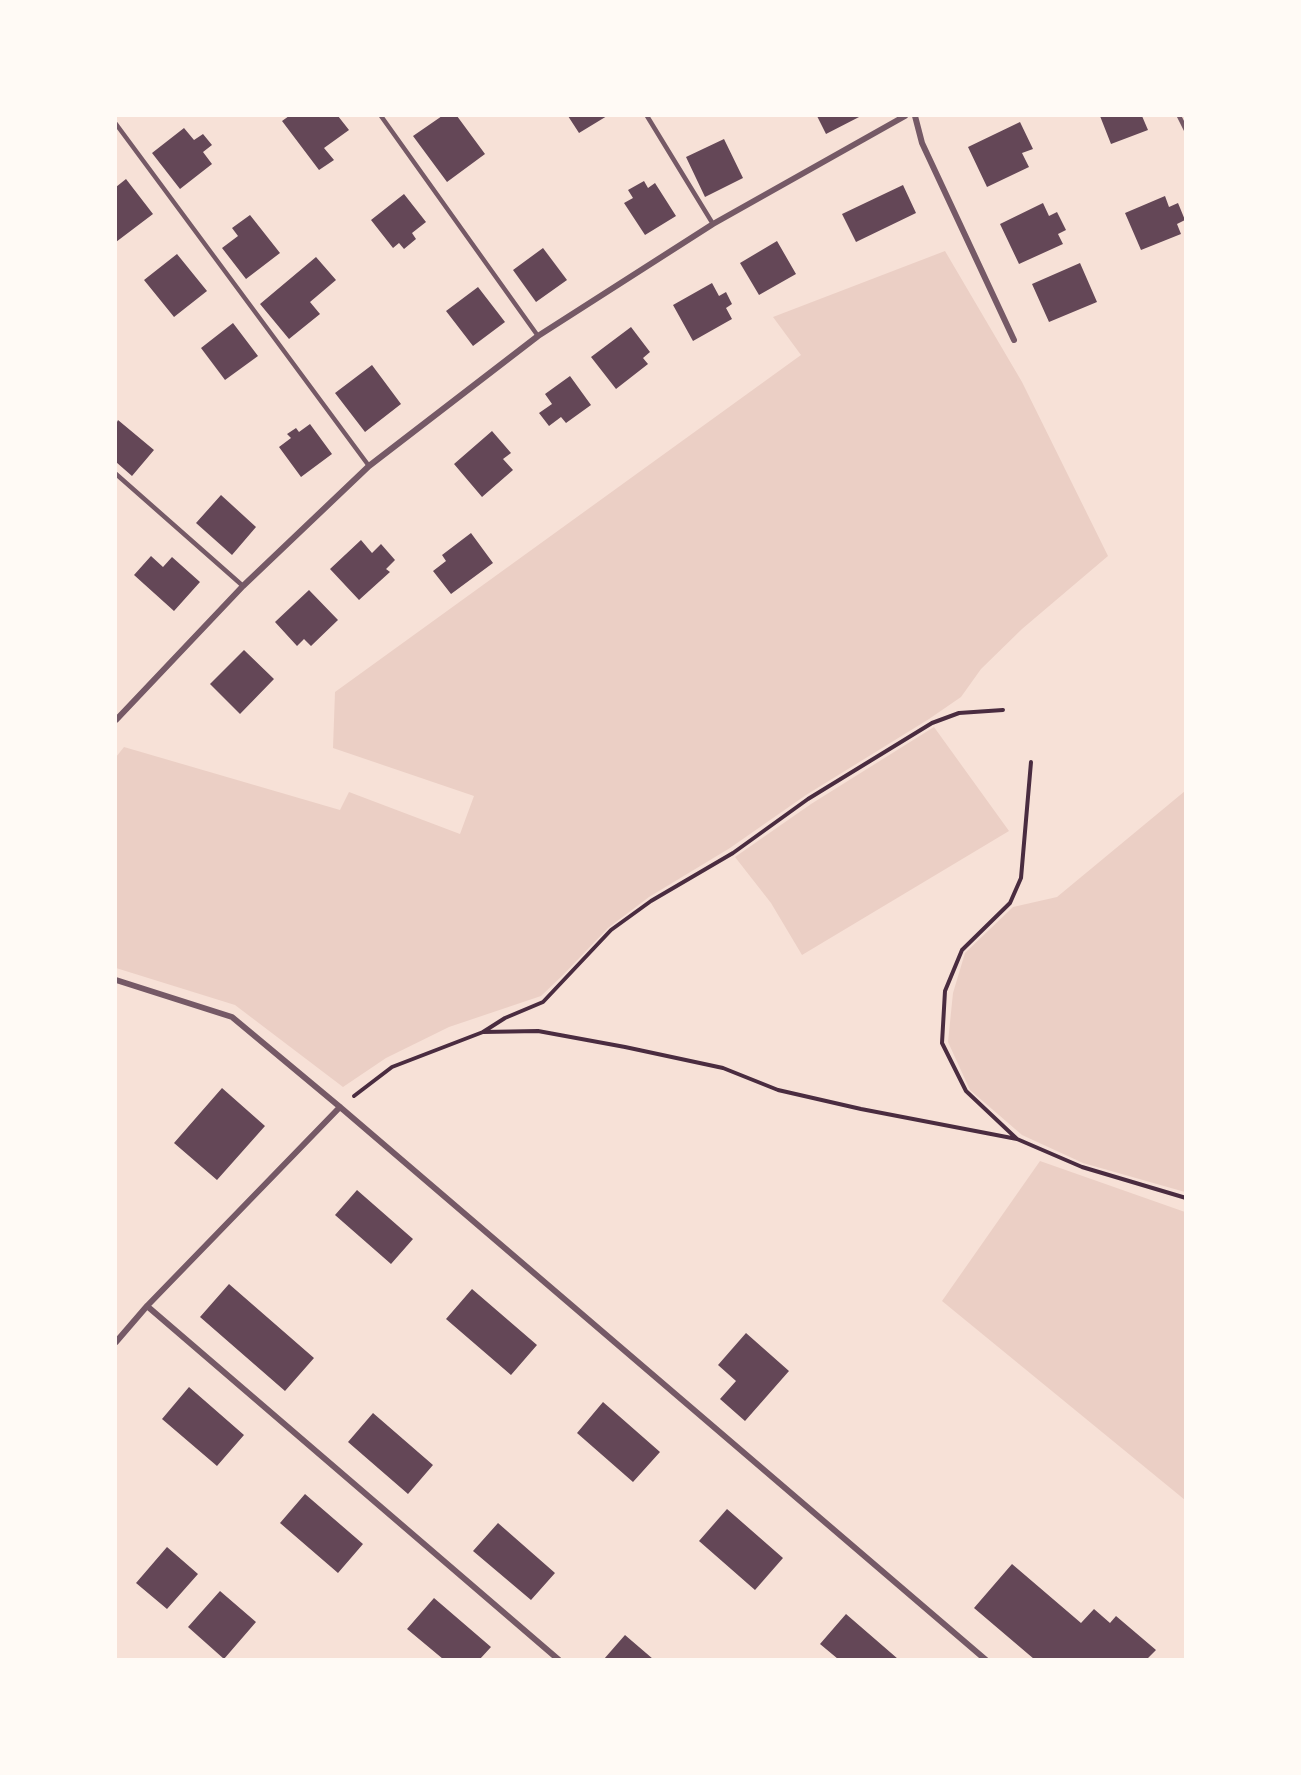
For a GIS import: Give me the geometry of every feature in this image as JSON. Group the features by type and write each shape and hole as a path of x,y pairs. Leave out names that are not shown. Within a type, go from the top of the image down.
{"street":[{"path":"116,720 243,586 369,466 538,336 712,224 905,116"},
{"path":"915,116 922,143 1014,340"},
{"path":"116,980 231,1017 340,1107 986,1659"},
{"path":"116,1342 147,1306 340,1107"},
{"path":"147,1306 559,1659"}],"lane":[{"path":"381,116 538,336"},
{"path":"647,116 712,224"},
{"path":"1179,116 1185,130"},
{"path":"116,124 369,466"},
{"path":"116,474 243,586"}],"path":[{"path":"340,1107 392,1067 483,1032 506,1018 543,1002 611,930 651,901 733,853 808,799 932,723 959,713 1003,710"},
{"path":"1017,1139 966,1092 942,1042 945,992 962,950 1010,903 1021,878 1031,762"},
{"path":"483,1032 537,1031 723,1068 778,1090 861,1109 1017,1139 1082,1167 1185,1198"}],"shaded area":[{"path":"945,251 1022,382 1108,556 1022,629 981,669 961,697 806,795 730,848 649,897 608,928 541,996 449,1027 386,1058 343,1087 235,1005 116,968 116,757 124,747 340,810 349,792 460,834 474,796 333,748 335,692 801,355 773,317"},
{"path":"934,727 1009,831 802,955 771,903 735,857 811,804"},
{"path":"1185,791 1185,1192 1083,1163 1022,1135 970,1090 948,1042 953,993 965,953 1013,907 1057,897"},
{"path":"1040,1161 1185,1212 1185,1500 942,1301"}],"building":[{"path":"289,116 338,116 349,130 324,148 334,160 319,170 282,121"},
{"path":"442,116 457,116 485,154 447,182 413,136"},
{"path":"568,116 607,116 579,133"},
{"path":"817,116 861,116 826,134"},
{"path":"1100,116 1142,116 1148,130 1111,144"},
{"path":"1020,122 1033,149 1022,153 1029,167 987,187 968,147"},
{"path":"184,128 194,140 203,134 212,145 203,152 212,164 180,189 152,153"},
{"path":"724,139 743,178 705,197 686,157"},
{"path":"126,179 153,214 116,242 116,187"},
{"path":"644,181 648,188 655,183 676,216 645,235 624,203 633,198 628,190"},
{"path":"903,185 916,213 856,242 842,214"},
{"path":"404,194 426,222 412,233 416,239 404,249 399,243 393,248 371,220"},
{"path":"1165,196 1169,207 1178,203 1185,220 1177,224 1181,234 1141,250 1125,213"},
{"path":"1043,203 1049,216 1057,212 1066,230 1058,234 1063,244 1019,264 1000,224"},
{"path":"250,215 280,253 246,279 222,248 238,236 232,228"},
{"path":"777,241 796,274 759,295 740,263"},
{"path":"543,248 567,280 536,302 513,270"},
{"path":"177,254 207,291 174,317 144,280"},
{"path":"316,257 336,280 310,302 320,314 289,339 260,304"},
{"path":"1080,263 1097,302 1049,322 1032,284"},
{"path":"712,283 719,296 726,292 732,304 726,308 732,319 693,341 673,305"},
{"path":"478,287 505,322 473,346 446,311"},
{"path":"233,323 258,356 225,380 201,348"},
{"path":"631,327 650,352 643,358 648,364 616,389 591,357"},
{"path":"372,365 401,404 365,432 335,393"},
{"path":"570,376 591,405 566,423 561,417 549,426 539,413 552,404 545,394"},
{"path":"118,420 154,450 132,476 116,462 116,424"},
{"path":"310,424 332,454 301,477 279,447 291,438 287,434 296,428 299,432"},
{"path":"492,431 511,453 503,459 513,470 482,497 454,464"},
{"path":"221,495 256,527 232,555 196,523"},
{"path":"471,533 493,563 451,594 433,571 446,561 442,555"},
{"path":"361,540 372,553 381,544 395,560 386,569 390,572 359,600 330,569"},
{"path":"151,556 163,567 172,557 200,582 174,611 134,575"},
{"path":"309,590 338,620 311,646 304,639 297,646 275,622"},
{"path":"244,650 274,679 240,714 210,684"},
{"path":"222,1088 265,1126 217,1180 174,1143"},
{"path":"357,1190 413,1239 391,1264 335,1215"},
{"path":"229,1284 314,1358 285,1391 200,1317"},
{"path":"472,1289 537,1345 511,1375 446,1319"},
{"path":"746,1333 789,1371 745,1421 720,1399 736,1381 718,1365"},
{"path":"189,1387 244,1435 217,1466 162,1419"},
{"path":"603,1402 660,1452 633,1482 577,1433"},
{"path":"373,1413 433,1465 408,1494 348,1442"},
{"path":"305,1494 363,1544 338,1573 280,1523"},
{"path":"727,1509 783,1558 755,1590 699,1541"},
{"path":"498,1523 555,1573 531,1600 473,1551"},
{"path":"167,1547 198,1574 167,1609 136,1583"},
{"path":"1012,1564 1081,1623 1094,1609 1110,1623 1116,1616 1156,1650 1147,1659 1034,1659 974,1608"},
{"path":"220,1591 256,1622 224,1659 188,1627"},
{"path":"434,1598 491,1647 480,1659 443,1659 407,1629"},
{"path":"846,1614 898,1659 838,1659 820,1644"},
{"path":"625,1635 653,1659 604,1659"}]}
